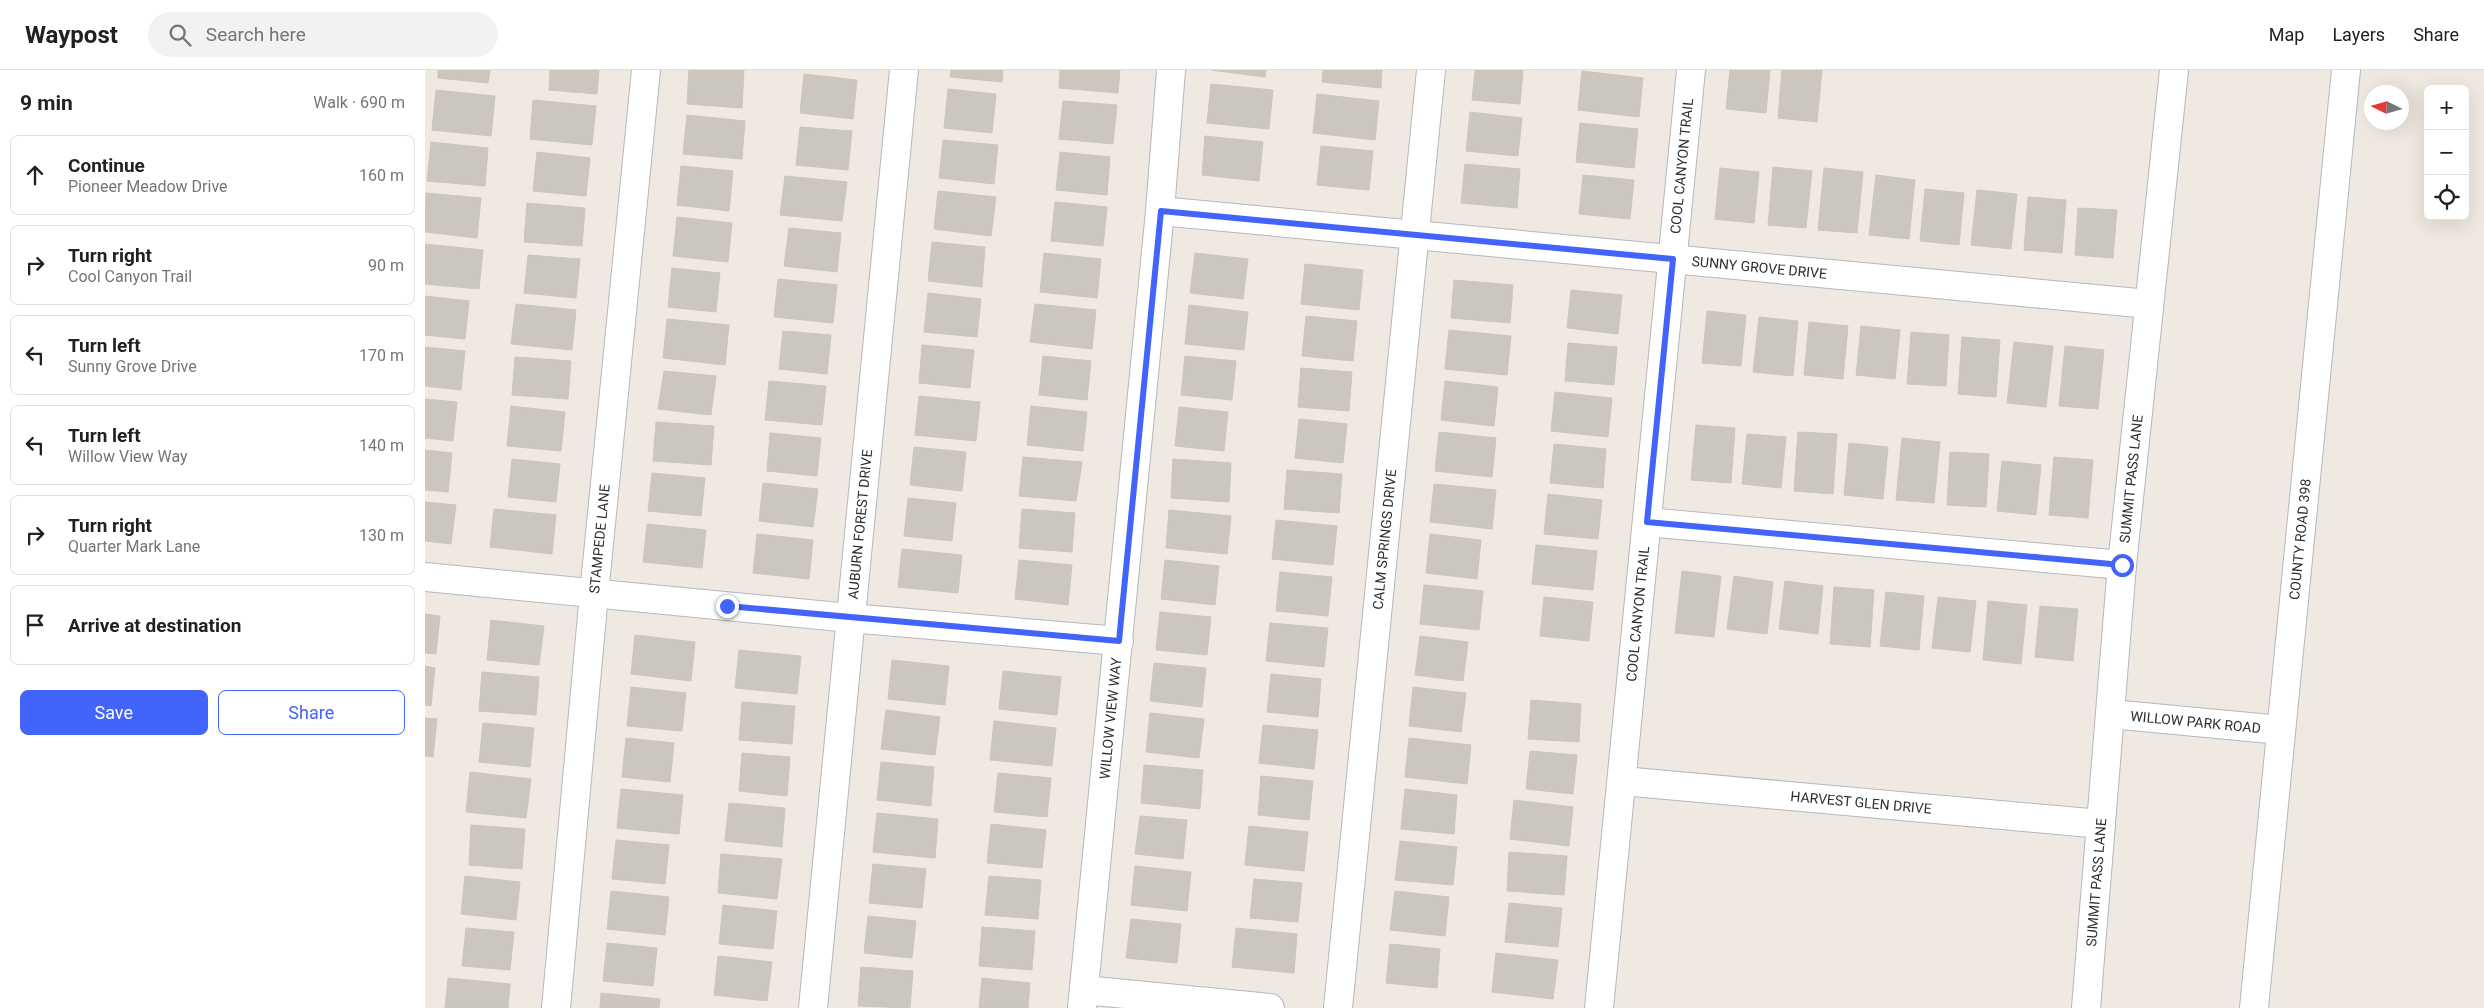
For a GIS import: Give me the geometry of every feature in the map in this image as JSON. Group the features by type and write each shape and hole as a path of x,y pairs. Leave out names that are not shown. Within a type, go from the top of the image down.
{"street":[{"name":"STAMPEDE LANE","path":"557,1008 594,594 647,70"},
{"name":"AUBURN FOREST DRIVE","path":"813,1008 904,70"},
{"name":"WILLOW VIEW WAY","path":"1083,999 1161,211 1171,70"},
{"name":"CALM SPRINGS DRIVE","path":"1338,1008 1413,235 1431,70"},
{"name":"COOL CANYON TRAIL","path":"1599,1008 1691,70"},
{"name":"SUMMIT PASS LANE","path":"2086,1008 2122,565 2174,70"},
{"name":"COUNTY ROAD 398","path":"2254,1008 2346,70"},
{"name":"SUNNY GROVE DRIVE","path":"1161,211 2149,304"},
{"path":"1647,522 2122,565"},
{"path":"425,577 850,618 1119,641"},
{"name":"WILLOW PARK ROAD","path":"2111,714 2281,730"},
{"name":"HARVEST GLEN DRIVE","path":"1622,781 2101,824"},
{"path":"1083,999 1270,1008"}],"building":[{"path":"438,70 490,70 488,83 438,78"},
{"path":"550,70 599,70 597,94 549,90"},
{"path":"689,70 744,70 742,108 687,104"},
{"path":"951,70 1003,70 1002,82 950,77"},
{"path":"1060,70 1120,70 1118,93 1059,88"},
{"path":"1211,70 1266,70 1265,77"},
{"path":"1323,70 1382,70 1381,88 1322,82"},
{"path":"1475,70 1523,70 1520,104 1472,100"},
{"path":"1730,70 1770,70 1766,113 1726,109"},
{"path":"1782,70 1822,70 1817,122 1778,118"},
{"path":"1582,71 1643,78 1639,117 1578,110"},
{"path":"804,74 857,80 853,119 800,113"},
{"path":"1211,84 1273,90 1269,129 1207,123"},
{"path":"948,89 996,94 992,133 944,128"},
{"path":"436,90 495,96 491,136 432,130"},
{"path":"1317,94 1379,101 1375,140 1313,133"},
{"path":"533,100 596,106 592,145 530,139"},
{"path":"1063,101 1117,105 1113,144 1059,139"},
{"path":"1470,112 1522,118 1518,156 1466,151"},
{"path":"687,115 745,121 742,159 683,154"},
{"path":"1580,123 1638,129 1634,168 1576,162"},
{"path":"800,127 852,131 848,170 796,165"},
{"path":"1205,136 1263,142 1259,181 1202,175"},
{"path":"943,140 998,145 994,184 939,178"},
{"path":"431,142 488,148 485,186 427,181"},
{"path":"1321,146 1373,151 1369,190 1317,185"},
{"path":"537,152 590,158 586,196 533,191"},
{"path":"1060,152 1110,157 1107,195 1056,190"},
{"path":"1465,164 1520,169 1517,208 1461,203"},
{"path":"681,166 733,171 729,211 677,205"},
{"path":"1773,167 1812,171 1806,228 1768,225"},
{"path":"1720,168 1759,172 1754,223 1715,219"},
{"path":"1824,168 1863,172 1857,233 1818,230"},
{"path":"1583,175 1634,180 1630,219 1579,214"},
{"path":"1876,175 1915,180 1909,239 1869,235"},
{"path":"785,176 847,182 842,221 780,215"},
{"path":"1925,189 1964,193 1959,245 1920,241"},
{"path":"1977,190 2017,194 2011,249 1971,245"},
{"path":"938,191 996,197 991,236 934,229"},
{"path":"426,193 481,198 477,238 425,232"},
{"path":"2028,197 2066,200 2062,253 2024,250"},
{"path":"1055,202 1107,207 1103,246 1051,241"},
{"path":"527,203 585,208 582,246 524,242"},
{"path":"2078,208 2117,210 2113,258 2075,255"},
{"path":"677,217 732,223 728,262 673,256"},
{"path":"789,228 841,233 837,272 784,266"},
{"path":"932,242 985,247 982,287 928,281"},
{"path":"425,244 483,250 479,289 425,284"},
{"path":"1044,253 1101,259 1097,298 1040,292"},
{"path":"1195,253 1248,259 1243,299 1190,293"},
{"path":"528,255 580,259 576,298 524,293"},
{"path":"1305,264 1363,270 1359,310 1301,304"},
{"path":"672,268 720,273 716,312 668,307"},
{"path":"778,279 837,285 833,323 774,317"},
{"path":"1454,280 1513,285 1510,323 1451,318"},
{"path":"1571,290 1622,295 1618,334 1567,328"},
{"path":"928,293 981,299 977,337 924,332"},
{"path":"425,296 469,301 465,339 425,335"},
{"path":"516,304 576,310 572,350 511,344"},
{"path":"1035,304 1096,310 1092,349 1030,342"},
{"path":"1189,305 1248,312 1244,350 1185,344"},
{"path":"1707,311 1746,315 1741,366 1702,363"},
{"path":"1306,316 1357,321 1353,361 1302,356"},
{"path":"1759,317 1798,321 1793,376 1753,372"},
{"path":"667,319 729,325 725,365 663,358"},
{"path":"1809,322 1848,326 1843,379 1804,375"},
{"path":"1861,326 1900,330 1895,379 1856,375"},
{"path":"1449,330 1511,336 1507,375 1445,369"},
{"path":"783,331 831,335 827,374 779,369"},
{"path":"1911,332 1949,335 1946,386 1907,384"},
{"path":"1962,337 2000,340 1996,397 1958,394"},
{"path":"2014,342 2053,346 2046,407 2007,403"},
{"path":"1568,343 1617,347 1614,385 1565,381"},
{"path":"922,345 974,350 970,388 919,383"},
{"path":"2065,346 2104,350 2098,409 2059,406"},
{"path":"425,347 465,351 461,390 425,386"},
{"path":"1043,356 1091,361 1087,400 1039,395"},
{"path":"1185,356 1236,361 1232,400 1181,395"},
{"path":"515,357 571,361 568,399 512,395"},
{"path":"1301,368 1352,372 1349,411 1298,407"},
{"path":"664,371 716,376 711,415 658,409"},
{"path":"769,381 826,386 822,425 765,420"},
{"path":"1445,381 1498,387 1494,426 1441,420"},
{"path":"1555,392 1612,398 1608,437 1551,431"},
{"path":"919,396 980,402 976,441 915,435"},
{"path":"425,399 457,402 453,441 425,438"},
{"path":"511,406 565,412 561,451 507,446"},
{"path":"1031,406 1087,412 1083,451 1027,445"},
{"path":"1179,407 1228,412 1224,451 1175,446"},
{"path":"1299,419 1347,424 1343,463 1295,458"},
{"path":"656,422 714,426 711,465 653,461"},
{"path":"1696,425 1735,428 1731,483 1691,480"},
{"path":"1439,432 1496,438 1492,477 1435,471"},
{"path":"1798,432 1837,434 1833,494 1794,491"},
{"path":"770,433 821,438 817,476 767,471"},
{"path":"1747,434 1786,437 1781,488 1742,484"},
{"path":"1902,438 1940,442 1934,503 1896,500"},
{"path":"1849,443 1888,447 1883,499 1844,495"},
{"path":"1554,444 1606,449 1603,488 1550,483"},
{"path":"914,447 966,452 962,491 910,485"},
{"path":"425,450 452,453 448,492 425,490"},
{"path":"1950,452 1989,454 1986,507 1947,505"},
{"path":"1023,457 1082,462 1076,501 1019,496"},
{"path":"2054,457 2093,460 2088,518 2049,515"},
{"path":"512,459 560,464 556,502 508,497"},
{"path":"1173,459 1231,463 1229,502 1171,498"},
{"path":"2002,461 2041,465 2036,515 1997,511"},
{"path":"1287,470 1342,474 1339,513 1284,509"},
{"path":"652,473 705,478 701,516 648,511"},
{"path":"763,483 818,489 813,527 759,521"},
{"path":"1434,484 1496,490 1492,529 1430,522"},
{"path":"1548,494 1602,500 1598,539 1544,534"},
{"path":"908,498 956,503 952,541 904,536"},
{"path":"425,502 456,505 451,544 425,541"},
{"path":"494,509 556,515 552,554 490,547"},
{"path":"1022,509 1075,513 1072,552 1019,548"},
{"path":"1169,510 1231,516 1227,554 1166,548"},
{"path":"1276,520 1337,526 1333,565 1272,559"},
{"path":"647,524 706,530 702,568 643,562"},
{"path":"757,534 813,540 809,579 753,573"},
{"path":"1430,534 1481,540 1477,579 1426,573"},
{"path":"1536,545 1597,551 1593,590 1532,584"},
{"path":"902,549 962,555 958,593 898,587"},
{"path":"1019,560 1072,565 1068,605 1015,599"},
{"path":"1165,560 1219,566 1215,605 1161,599"},
{"path":"1682,571 1721,576 1714,637 1675,633"},
{"path":"1280,572 1332,577 1328,616 1276,611"},
{"path":"1734,576 1773,582 1767,634 1727,629"},
{"path":"1785,581 1823,586 1818,634 1779,629"},
{"path":"1424,585 1483,591 1479,630 1420,624"},
{"path":"1834,587 1874,590 1870,647 1830,644"},
{"path":"1886,592 1924,596 1919,650 1880,646"},
{"path":"1544,597 1593,602 1589,641 1540,636"},
{"path":"1938,597 1976,601 1970,652 1932,648"},
{"path":"1988,601 2027,605 2021,664 1983,660"},
{"path":"2040,606 2078,609 2073,661 2035,657"},
{"path":"1160,612 1211,617 1207,655 1156,650"},
{"path":"425,614 440,616 436,654 425,653"},
{"path":"491,620 544,626 539,665 487,660"},
{"path":"1270,623 1328,628 1324,667 1266,661"},
{"path":"635,635 695,642 691,681 631,674"},
{"path":"1420,636 1468,642 1463,681 1415,675"},
{"path":"739,650 801,656 797,694 735,688"},
{"path":"892,660 949,666 945,705 888,699"},
{"path":"1154,663 1206,668 1202,707 1150,701"},
{"path":"425,666 435,668 431,706 425,705"},
{"path":"1003,671 1061,677 1057,715 999,709"},
{"path":"482,672 539,677 536,715 479,711"},
{"path":"1271,674 1321,679 1318,717 1267,712"},
{"path":"631,687 686,693 682,731 627,726"},
{"path":"1413,687 1466,693 1461,732 1409,726"},
{"path":"1531,700 1581,704 1579,742 1528,739"},
{"path":"742,702 795,706 792,744 739,740"},
{"path":"886,710 940,717 935,755 881,749"},
{"path":"1150,713 1204,719 1199,758 1146,752"},
{"path":"425,718 437,719 433,757 425,756"},
{"path":"994,721 1056,728 1052,766 990,760"},
{"path":"483,723 534,728 530,767 479,762"},
{"path":"1263,725 1318,730 1314,769 1259,763"},
{"path":"626,738 674,743 670,782 622,777"},
{"path":"1409,738 1471,745 1467,784 1405,777"},
{"path":"1530,751 1577,755 1573,794 1526,789"},
{"path":"742,753 790,757 787,796 739,791"},
{"path":"881,762 934,767 931,806 877,800"},
{"path":"1144,765 1203,770 1200,809 1141,803"},
{"path":"470,772 531,779 526,818 466,812"},
{"path":"998,773 1051,778 1047,817 994,812"},
{"path":"1261,776 1313,781 1309,820 1258,815"},
{"path":"621,789 683,795 679,834 617,828"},
{"path":"1405,789 1457,795 1454,834 1401,829"},
{"path":"1514,800 1573,807 1569,846 1510,839"},
{"path":"729,803 785,808 782,847 725,841"},
{"path":"877,813 938,819 935,858 873,852"},
{"path":"1140,816 1187,820 1183,859 1135,854"},
{"path":"991,824 1046,830 1042,868 987,863"},
{"path":"471,825 525,829 522,869 469,865"},
{"path":"1249,826 1308,832 1304,871 1245,865"},
{"path":"616,840 669,845 665,884 612,879"},
{"path":"1400,841 1457,847 1453,885 1395,880"},
{"path":"1509,852 1567,856 1564,895 1507,891"},
{"path":"721,854 782,859 777,899 718,893"},
{"path":"873,864 926,869 922,908 869,903"},
{"path":"1135,866 1191,872 1187,911 1131,905"},
{"path":"465,876 520,882 516,920 461,914"},
{"path":"989,876 1041,880 1038,919 985,915"},
{"path":"1254,879 1302,883 1298,922 1250,918"},
{"path":"611,891 669,897 665,935 607,929"},
{"path":"1395,891 1449,897 1445,936 1390,930"},
{"path":"1509,903 1562,908 1558,947 1505,942"},
{"path":"723,905 777,911 773,949 719,944"},
{"path":"868,916 916,921 912,958 864,953"},
{"path":"1131,919 1181,924 1177,963 1126,958"},
{"path":"982,927 1035,931 1032,970 979,966"},
{"path":"466,928 514,932 510,970 462,966"},
{"path":"1236,928 1297,934 1294,973 1232,967"},
{"path":"607,943 657,948 653,986 603,981"},
{"path":"1390,944 1440,949 1437,988 1386,983"},
{"path":"1496,953 1558,960 1553,999 1492,992"},
{"path":"718,956 772,962 767,1001 714,995"},
{"path":"861,967 913,971 910,1008 858,1006"},
{"path":"448,978 510,984 508,1008 445,1008"},
{"path":"982,978 1030,983 1028,1008 979,1008"},
{"path":"601,993 660,999 659,1008 600,1008"}],"route":[{"path":"727,606 1119,641 1161,211 1673,259 1647,522 2122,565"}]}
